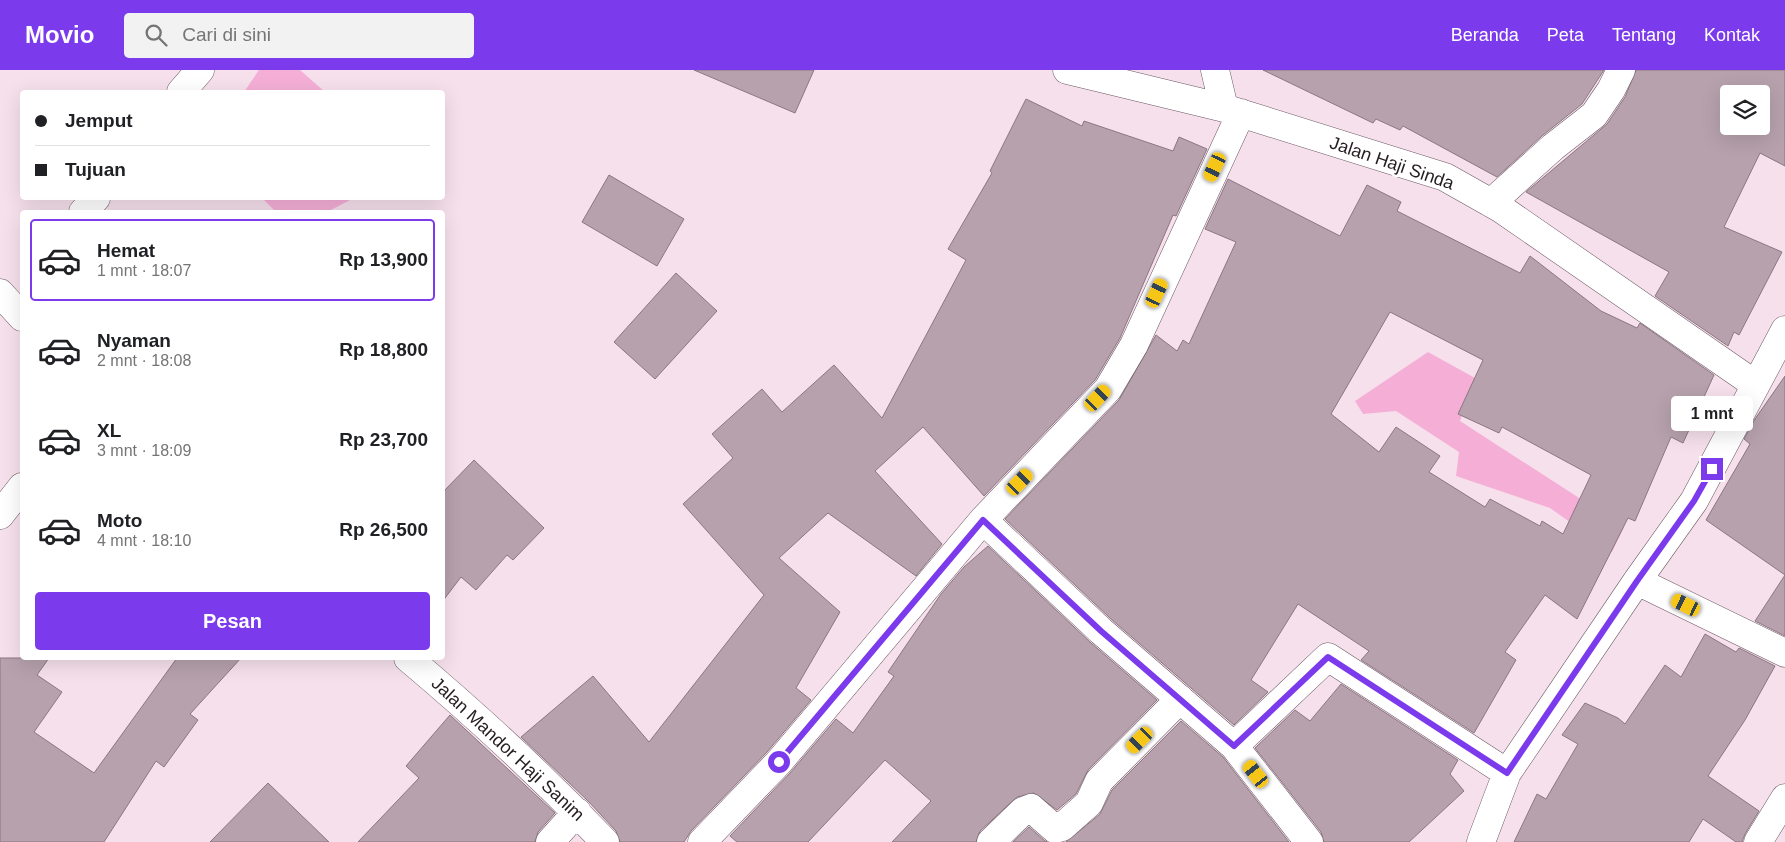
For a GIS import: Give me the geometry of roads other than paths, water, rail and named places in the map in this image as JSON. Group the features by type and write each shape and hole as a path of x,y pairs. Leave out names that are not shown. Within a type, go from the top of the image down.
{"street":[{"path":"183,90 200,70"},
{"name":"Jalan Haji Sinda","path":"1067,70 1232,111 1444,177 1491,203 1756,385"},
{"path":"702,842 779,762 983,520 1108,388 1134,345 1232,111 1215,70"},
{"path":"1491,203 1553,146 1594,115 1611,90 1621,70"},
{"path":"85,210 94,200"},
{"path":"1481,842 1507,773 1637,581 1694,501 1785,330"},
{"path":"0,515 20,490"},
{"path":"983,520 1101,631 1234,746 1309,842"},
{"path":"1637,581 1785,653"},
{"path":"1234,746 1328,657 1507,773"},
{"name":"Jalan Mandor Haji Sanim","path":"410,660 471,711 577,812 605,842"},
{"path":"991,842 1023,811 1031,808 1055,829 1062,827 1089,803 1099,781 1180,699"},
{"path":"1758,842 1785,798"},
{"path":"550,842 577,812"}]}
